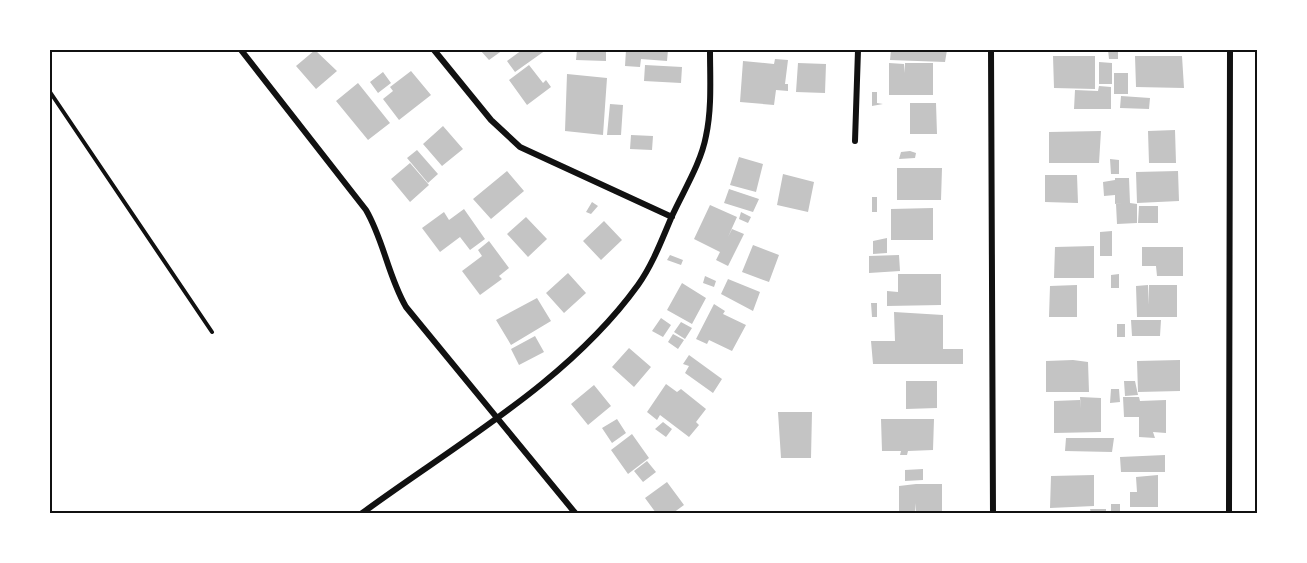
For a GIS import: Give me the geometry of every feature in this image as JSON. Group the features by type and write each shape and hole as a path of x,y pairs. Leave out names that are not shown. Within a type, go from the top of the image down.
{"street":[{"path":"241,50 360,201 374,223 396,290 406,307 576,513"},
{"path":"434,50 491,120 520,147 672,217"},
{"path":"361,513 497,418 561,366 613,317 640,283 706,138 710,104 711,50"},
{"path":"855,141 858,50"},
{"path":"991,50 993,513"},
{"path":"1229,513 1230,50"}],"path":[{"path":"50,92 212,332"}],"building":[{"path":"315,50 337,71 316,89 296,66"},
{"path":"480,50 503,50 489,60"},
{"path":"522,50 546,50 515,72 507,61"},
{"path":"577,50 606,50 606,61 576,60"},
{"path":"626,50 668,50 667,61 641,59 640,67 625,66"},
{"path":"891,50 947,50 945,62 890,60"},
{"path":"1108,50 1118,50 1118,59 1109,59"},
{"path":"1053,56 1095,56 1095,89 1054,88"},
{"path":"1135,56 1182,56 1184,88 1136,87"},
{"path":"775,59 788,60 785,84 788,84 788,91 776,90 774,105 740,102 743,61 774,64"},
{"path":"1099,62 1112,63 1112,84 1099,84"},
{"path":"798,63 826,64 825,93 796,92"},
{"path":"889,63 904,64 905,73 905,63 933,63 933,95 889,95"},
{"path":"529,65 543,83 546,80 551,87 527,105 509,80"},
{"path":"645,65 682,67 681,83 644,81"},
{"path":"411,71 431,95 399,120 383,99 393,91 390,87"},
{"path":"383,72 391,83 378,93 370,82"},
{"path":"1114,73 1128,73 1128,94 1114,94"},
{"path":"567,74 607,78 603,135 565,131"},
{"path":"358,83 390,123 368,140 336,101"},
{"path":"1099,86 1111,87 1111,109 1074,109 1075,90 1098,91"},
{"path":"872,92 877,92 877,103 883,104 872,106"},
{"path":"1121,96 1150,98 1149,109 1120,108"},
{"path":"910,103 936,103 937,134 910,134"},
{"path":"610,104 623,105 621,135 607,135"},
{"path":"443,126 463,149 442,166 423,144"},
{"path":"1175,130 1176,163 1149,163 1148,131"},
{"path":"1101,131 1099,163 1049,163 1049,132"},
{"path":"631,135 653,136 652,150 630,149"},
{"path":"417,150 438,174 428,183 407,158"},
{"path":"901,152 916,153 915,158 899,159"},
{"path":"739,157 763,164 756,192 730,185"},
{"path":"1110,159 1119,160 1119,174 1111,174"},
{"path":"410,163 429,185 410,202 391,179"},
{"path":"897,168 942,168 941,200 897,200"},
{"path":"507,171 524,191 491,219 473,199"},
{"path":"1178,171 1179,201 1137,203 1136,172"},
{"path":"783,174 814,182 808,212 777,205"},
{"path":"1045,175 1077,175 1078,203 1045,202"},
{"path":"1115,178 1129,178 1130,203 1137,204 1137,223 1117,224 1116,204 1122,203 1115,204 1115,195 1104,196 1103,182 1115,180"},
{"path":"729,189 759,199 753,212 724,203"},
{"path":"872,197 877,197 877,212 872,212"},
{"path":"592,202 598,206 591,214 586,212"},
{"path":"710,205 737,217 728,237 732,229 744,234 728,266 716,260 720,252 694,239"},
{"path":"1139,206 1158,206 1158,223 1138,223"},
{"path":"933,208 933,240 891,240 891,209"},
{"path":"464,209 485,239 470,250 460,237 440,252 422,228 444,212 449,220"},
{"path":"741,212 751,217 748,223 739,219"},
{"path":"526,217 547,239 528,257 507,234"},
{"path":"604,221 622,240 601,260 583,241"},
{"path":"1112,231 1112,256 1100,256 1100,232"},
{"path":"887,238 887,253 873,254 873,241"},
{"path":"489,241 509,268 499,276 502,279 480,295 462,271 482,256 478,250"},
{"path":"753,245 779,255 769,282 742,272"},
{"path":"1094,246 1094,278 1054,278 1055,247"},
{"path":"1142,247 1183,247 1183,276 1157,276 1156,266 1142,266"},
{"path":"670,255 683,260 681,265 667,260"},
{"path":"899,255 900,271 869,273 869,256"},
{"path":"568,273 586,293 564,313 546,293"},
{"path":"898,274 941,274 941,305 887,306 887,291 898,292"},
{"path":"1119,274 1119,288 1111,288 1111,275"},
{"path":"705,276 716,281 714,287 703,283"},
{"path":"728,279 760,292 753,311 721,294"},
{"path":"682,283 706,298 692,324 667,310"},
{"path":"1077,285 1077,317 1049,317 1050,286"},
{"path":"1148,285 1149,305 1149,285 1177,285 1177,317 1137,317 1136,286"},
{"path":"537,298 551,321 511,345 496,320"},
{"path":"871,303 877,303 877,317 872,317"},
{"path":"714,304 725,311 723,314 746,325 732,351 709,340 707,344 696,339"},
{"path":"894,312 943,315 943,349 963,349 963,364 873,364 871,341 895,341"},
{"path":"661,318 671,325 663,337 652,331"},
{"path":"1131,320 1161,320 1160,336 1132,336"},
{"path":"681,322 692,328 685,339 674,332"},
{"path":"1117,324 1125,324 1125,337 1117,337"},
{"path":"673,334 684,340 678,349 668,342"},
{"path":"535,336 544,352 519,365 511,349"},
{"path":"629,348 651,367 634,387 612,367"},
{"path":"689,355 722,379 713,393 685,373 689,366 683,364"},
{"path":"1180,360 1180,391 1138,392 1137,361"},
{"path":"1046,361 1088,362 1089,392 1046,392"},
{"path":"906,381 937,381 937,408 906,409"},
{"path":"1124,381 1135,381 1138,395 1125,396"},
{"path":"666,384 677,392 681,389 706,409 696,422 699,425 689,437 660,415 657,420 647,412"},
{"path":"594,385 611,406 588,425 571,404"},
{"path":"1111,389 1119,389 1120,402 1110,403"},
{"path":"1080,397 1101,398 1101,432 1054,433 1054,401 1080,400 1081,409"},
{"path":"1123,397 1139,397 1140,401 1166,400 1166,433 1153,432 1155,438 1139,437 1139,417 1124,417"},
{"path":"778,412 812,412 811,458 781,458"},
{"path":"617,419 626,433 612,443 602,428"},
{"path":"881,419 934,419 933,450 908,451 907,455 900,455 901,451 882,451"},
{"path":"663,422 672,429 666,437 655,429"},
{"path":"632,434 649,458 628,474 611,450"},
{"path":"1066,438 1114,438 1112,452 1065,451"},
{"path":"1165,455 1165,472 1121,472 1120,457"},
{"path":"647,461 656,472 643,482 634,471"},
{"path":"923,469 923,480 905,481 905,470"},
{"path":"1094,475 1094,506 1050,508 1051,476"},
{"path":"1158,475 1158,507 1130,507 1130,492 1137,492 1136,477"},
{"path":"667,482 684,505 673,513 656,513 645,498"},
{"path":"942,484 942,513 916,513 915,503 915,513 899,513 899,486"},
{"path":"1111,504 1120,504 1120,513 1111,513"},
{"path":"1090,509 1106,509 1106,513 1091,513"}]}
